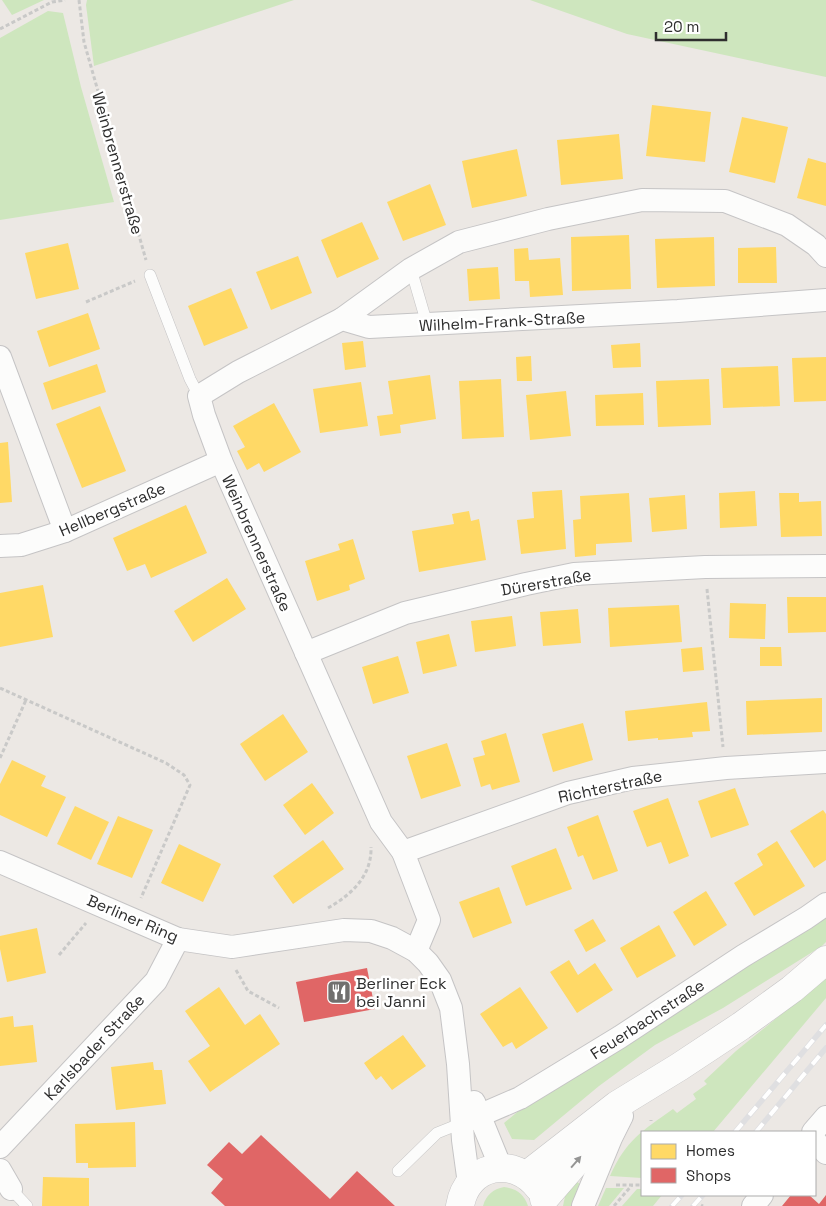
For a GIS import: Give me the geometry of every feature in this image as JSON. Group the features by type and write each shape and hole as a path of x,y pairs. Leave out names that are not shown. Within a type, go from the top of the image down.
{"street":[{"path":"199,396 238,372 342,319 410,269 458,242 548,219 642,200 725,201 786,225 816,245 826,256"},
{"name":"Wilhelm-Frank-Straße","path":"342,319 369,327 659,312 826,300"},
{"path":"0,356 65,531"},
{"name":"Weinbrennerstraße","path":"199,396 221,461 381,822 403,852 429,920 416,951"},
{"name":"Hellbergstraße","path":"0,546 21,545 65,531 221,461"},
{"name":"Dürerstraße","path":"306,653 405,612 574,574 705,567 826,566"},
{"name":"Richterstraße","path":"403,852 568,793 633,778 735,767 826,762"},
{"name":"Berliner Ring","path":"0,862 178,939 232,947 344,930 371,931 392,938 416,951"},
{"name":"Feuerbachstraße","path":"471,1119 520,1098 537,1088 620,1037 826,904"},
{"name":"Karlsbader Straße","path":"0,1147 156,981 178,939"},
{"path":"416,951 428,963 440,980 451,1008 458,1064 471,1119 464,1195"},
{"path":"464,1195 483,1172 514,1171 680,1067 792,989 826,960"},
{"path":"471,1119 514,1171 540,1190 545,1202 584,1154 622,1116 680,1067"},
{"path":"583,1206 622,1116"},
{"path":"815,1131 826,1117"},
{"path":"816,1142 826,1153"},
{"path":"753,1206 761,1196"}],"lane":[{"path":"410,269 427,324"},
{"name":"Weinbrennerstraße","path":"150,275 190,379 199,396"},
{"path":"398,1171 437,1133 471,1119"},
{"path":"5,1179 27,1206"}],"path":[{"path":"0,29 52,2 65,0"},
{"name":"Weinbrennerstraße","path":"79,0 84,42 150,275"},
{"path":"86,302 150,275"},
{"path":"705,567 723,751"},
{"path":"0,688 166,763 184,775 190,785 132,920"},
{"path":"0,758 26,700"},
{"path":"310,935 309,916 329,908 348,896 366,872 371,856 370,838"},
{"path":"60,955 101,905"},
{"path":"232,947 235,968 248,991 279,1008"},
{"path":"614,1206 633,1185 641,1185"}],"green space":[{"path":"2,0 44,0 12,15"},
{"path":"87,0 294,0 94,66 86,5"},
{"path":"530,0 826,0 826,77 627,34"},
{"path":"48,11 63,13 81,87 114,202 0,220 0,38"},
{"path":"826,914 826,942 822,946 723,1008 655,1045 599,1086 534,1140 512,1139 504,1123 521,1109"},
{"path":"826,978 826,998 714,1131 643,1131 673,1109 677,1113 696,1099 693,1094 707,1084 704,1081 736,1051"},
{"path":"641,1133 641,1178 610,1176 622,1153"},
{"path":"573,1179 584,1187 576,1206 563,1206 567,1187"},
{"path":"504,1187 519,1193 528,1206 483,1206 490,1193"},
{"path":"606,1188 624,1188 609,1206 598,1206"},
{"path":"637,1189 641,1189 641,1196 661,1196 653,1206 622,1206"}],"building: Homes":[{"path":"652,105 711,112 705,162 646,156"},
{"path":"742,117 788,127 775,183 729,172"},
{"path":"619,134 623,179 561,185 557,140"},
{"path":"517,149 527,196 472,208 462,161"},
{"path":"808,158 826,163 826,206 797,198"},
{"path":"430,184 446,225 403,241 387,202"},
{"path":"362,222 379,259 337,278 321,240"},
{"path":"629,235 631,289 572,291 571,237"},
{"path":"714,237 715,286 657,288 655,239"},
{"path":"68,243 79,289 36,299 25,253"},
{"path":"776,247 777,283 738,283 738,248"},
{"path":"528,248 529,260 560,258 563,295 530,297 529,281 515,281 514,249"},
{"path":"298,256 312,293 271,310 256,272"},
{"path":"498,267 500,299 469,301 467,269"},
{"path":"231,288 248,328 204,346 188,306"},
{"path":"88,313 100,349 49,367 37,331"},
{"path":"363,341 366,367 345,370 342,343"},
{"path":"640,343 641,367 613,368 611,345"},
{"path":"531,356 532,381 517,381 516,357"},
{"path":"826,357 826,401 794,402 792,358"},
{"path":"97,364 106,392 52,410 43,383"},
{"path":"778,366 780,406 723,408 721,368"},
{"path":"430,375 436,419 400,425 401,433 380,436 377,416 393,414 388,381"},
{"path":"501,379 504,437 462,439 459,381"},
{"path":"709,379 711,425 658,427 656,381"},
{"path":"361,382 368,426 320,433 313,389"},
{"path":"566,391 571,436 530,440 526,395"},
{"path":"643,393 644,425 596,426 595,395"},
{"path":"274,403 301,452 264,472 259,463 247,470 237,451 245,447 233,426"},
{"path":"100,406 126,471 82,488 56,424"},
{"path":"8,442 12,502 0,503 0,443"},
{"path":"562,490 566,549 521,554 517,520 534,518 532,492"},
{"path":"755,491 757,526 720,528 719,493"},
{"path":"629,493 632,542 596,544 596,555 575,557 573,520 581,519 580,496"},
{"path":"779,493 799,493 799,502 821,501 822,536 781,537"},
{"path":"685,495 687,529 652,532 649,498"},
{"path":"186,505 207,553 151,578 145,564 127,571 113,538"},
{"path":"469,511 471,521 479,519 486,560 419,572 412,531 454,524 452,514"},
{"path":"353,539 365,579 349,585 350,590 317,601 305,561 340,550 338,544"},
{"path":"227,578 246,609 193,642 174,611"},
{"path":"43,585 53,637 0,647 0,593"},
{"path":"787,597 826,597 826,632 788,633"},
{"path":"730,603 766,604 765,639 729,638"},
{"path":"679,605 682,642 610,647 608,608"},
{"path":"578,609 581,643 543,646 540,612"},
{"path":"512,616 516,646 475,652 471,621"},
{"path":"449,634 457,666 423,674 416,642"},
{"path":"702,647 704,670 683,672 681,649"},
{"path":"760,647 781,647 782,666 760,666"},
{"path":"398,656 409,693 373,704 362,667"},
{"path":"822,698 822,732 747,735 746,701"},
{"path":"707,702 710,731 692,732 693,737 628,741 625,711"},
{"path":"283,714 308,752 265,781 240,744"},
{"path":"583,723 593,760 553,772 542,734"},
{"path":"506,733 520,782 492,790 490,784 481,787 473,758 485,755 481,741"},
{"path":"447,743 461,786 421,799 407,756"},
{"path":"12,760 46,776 41,786 66,797 47,837 0,815 0,784"},
{"path":"312,783 334,813 305,835 283,805"},
{"path":"735,788 749,825 711,838 698,801"},
{"path":"668,798 689,856 669,864 661,842 647,847 633,811"},
{"path":"75,806 109,822 91,860 57,844"},
{"path":"823,810 826,814 826,860 814,868 790,831"},
{"path":"598,815 618,871 593,880 583,855 578,857 567,827"},
{"path":"118,816 153,830 132,878 97,864"},
{"path":"323,840 344,869 293,904 273,876"},
{"path":"777,841 805,886 754,916 734,883 763,865 757,854"},
{"path":"179,844 221,864 203,902 161,883"},
{"path":"556,848 572,889 526,906 511,866"},
{"path":"499,887 512,923 473,938 459,902"},
{"path":"706,891 727,925 694,946 673,912"},
{"path":"593,919 606,941 586,952 574,930"},
{"path":"659,925 676,956 637,978 620,948"},
{"path":"37,928 46,973 7,982 0,949 0,936"},
{"path":"569,960 578,975 595,963 613,990 577,1013 550,972"},
{"path":"219,987 245,1025 260,1014 280,1044 210,1092 188,1061 210,1046 185,1011"},
{"path":"520,987 548,1028 516,1049 512,1042 503,1047 480,1014"},
{"path":"13,1016 14,1027 33,1025 37,1062 0,1066 0,1018"},
{"path":"403,1035 426,1066 392,1090 381,1076 376,1080 364,1063"},
{"path":"153,1062 154,1070 162,1070 166,1104 116,1110 111,1067"},
{"path":"135,1122 136,1167 88,1168 88,1163 76,1163 75,1124"},
{"path":"43,1177 89,1178 89,1206 42,1206"}],"building: Shops":[{"path":"367,968 375,1009 304,1022 296,982"},
{"path":"261,1135 330,1199 357,1171 395,1206 225,1206 211,1193 223,1179 207,1165 229,1142 242,1154"},
{"path":"826,1195 826,1206 782,1206 790,1196 810,1196 819,1204"}],"railway":[{"path":"736,1131 826,1025"},
{"path":"757,1131 826,1048"},
{"path":"672,1206 681,1196"},
{"path":"693,1206 702,1196"}],"place":[{"name":"Berliner Eck bei Janni","path":"339,992"}]}
